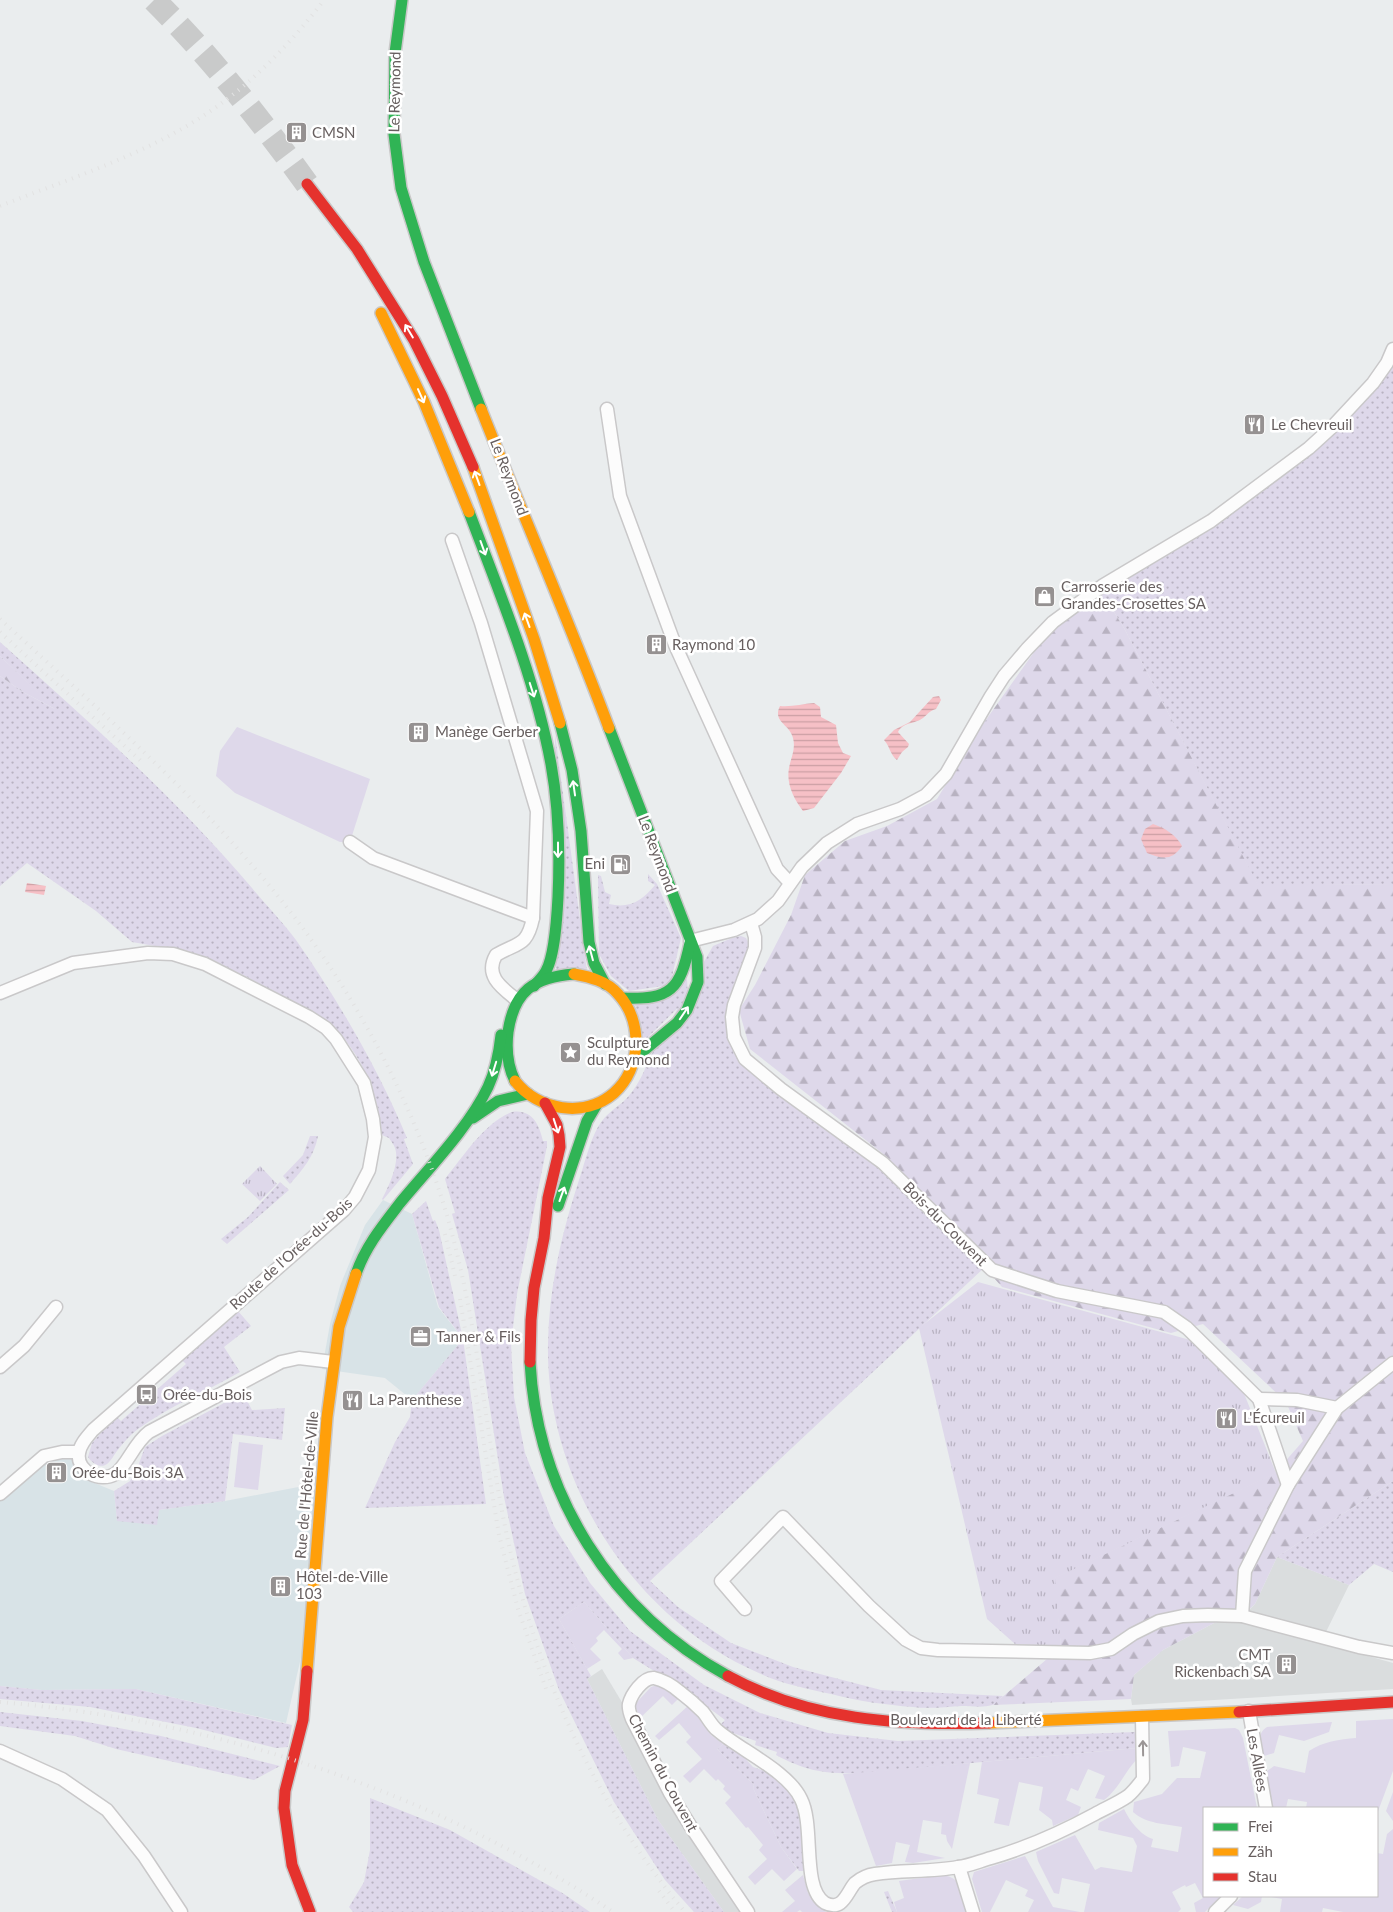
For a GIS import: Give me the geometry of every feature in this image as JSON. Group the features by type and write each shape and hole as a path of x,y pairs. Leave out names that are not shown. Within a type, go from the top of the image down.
{"main road":[{"name":"Le Reymond","path":"402,0 395,53 394,134 404,197 424,262 533,540 580,651 697,957 699,974 690,1004 677,1023 636,1058"},
{"path":"362,279 307,184 357,249 414,340 442,396 471,462 534,639 563,734 572,770 581,831 589,942 594,962 606,984"},
{"path":"376,304 418,388 465,501 520,650 546,740 556,815 557,881 552,946 546,972 515,1004 508,1032 507,1058 509,1068 516,1082 528,1094 545,1103 561,1108 576,1109 597,1104 622,1085 632,1069 636,1058 638,1042 635,1021 631,1011 622,998 606,984 591,977 574,974 556,976 534,986"},
{"path":"622,998 652,999 662,996 673,988 684,972 690,940"},
{"name":"Rue de l'Hôtel-de-Ville","path":"310,1912 292,1865 284,1808 286,1791 303,1720 327,1417 339,1327 360,1263 367,1248 392,1211 466,1123 490,1083 498,1058 502,1025 515,1004"},
{"name":"Rue de l'Hôtel-de-Ville","path":"466,1123 498,1101 528,1094"},
{"name":"Boulevard de la Liberté","path":"545,1103 556,1123 560,1141 547,1206 544,1240 532,1304 530,1363 534,1404 546,1454 565,1504 591,1552 626,1598 672,1641 721,1674 750,1689 806,1709 857,1718 951,1724 1249,1711 1393,1702"},
{"name":"Boulevard de la Liberté","path":"544,1240 587,1121 597,1104"}],"street":[{"path":"690,940 734,930 751,923 770,909 813,855 837,835 857,824 913,804 931,790 955,761 986,703 1004,676 1027,648 1053,622 1102,586 1211,521 1309,448 1332,427 1373,383 1387,363 1393,349"},
{"path":"607,409 620,496 675,645 777,869 790,883"},
{"path":"452,540 481,623 537,811 533,918 531,927 525,939 514,948 496,955 491,968 494,979 515,1004"},
{"path":"350,842 373,858 533,918"},
{"name":"Bois-du-Couvent","path":"751,923 755,937 755,948 734,1005 732,1023 737,1044 751,1064 781,1089 883,1162 992,1270 1057,1292 1164,1312 1187,1328 1258,1399 1288,1485"},
{"name":"Route de l'Orée-du-Bois","path":"0,992 72,963 116,956 148,953 173,954 205,964 309,1017 326,1028 336,1039 364,1084 373,1119 375,1137 369,1170 355,1197 344,1210 124,1401 93,1430 79,1452"},
{"path":"0,1367 24,1346 56,1307"},
{"path":"0,1494 44,1456 55,1453 79,1452 80,1463 86,1470 99,1478 108,1477 120,1471 139,1441 149,1432 276,1364 299,1358 333,1362"},
{"path":"1242,1616 1245,1571 1288,1485 1337,1408 1393,1362"},
{"path":"1258,1399 1297,1400 1337,1408"},
{"path":"746,1609 721,1581 782,1516 869,1606 906,1640 921,1648 1090,1653 1111,1649 1159,1621 1184,1616 1242,1616 1359,1647 1393,1653"},
{"name":"Chemin du Couvent","path":"748,1912 670,1793 632,1719 629,1702 640,1686 648,1679 652,1678 663,1682 680,1692 703,1712 717,1730 780,1775 796,1790 806,1812 810,1844 810,1875 813,1885 817,1894 825,1903 842,1908 854,1884 868,1875 959,1867 1028,1847 1063,1831 1129,1795 1143,1779 1142,1716"},
{"name":"Les Allées","path":"1249,1711 1266,1807"},
{"path":"0,1751 62,1779 107,1810 144,1856 180,1912"},
{"path":"959,1867 974,1912"},
{"path":"1215,1912 1230,1897"}],"shaded area":[{"path":"939,696 941,700 936,709 920,720 903,726 898,732 909,744 897,760 884,740 894,730 910,722 933,697"},
{"path":"814,703 820,707 821,717 836,725 838,743 843,753 851,756 841,773 814,808 803,811 794,796 788,774 794,749 793,738 789,729 778,716 778,711 780,706"},
{"path":"1153,824 1170,832 1177,838 1182,846 1178,851 1166,857 1157,857 1147,853 1141,839 1145,829"},
{"path":"27,883 46,886 44,895 25,892"},
{"path":"383,1200 412,1214 438,1307 463,1339 412,1400 385,1378 322,1369 330,1324 340,1286 365,1225"},
{"path":"77,1457 92,1482 114,1491 117,1521 159,1510 225,1501 314,1484 323,1561 286,1723 136,1689 42,1690 0,1686 0,1499 40,1462 54,1458"},
{"path":"1277,1557 1349,1585 1325,1634 1246,1613 1255,1604"},
{"path":"1232,1618 1393,1663 1393,1689 1132,1705 1134,1675 1163,1650 1214,1623"},
{"path":"602,1669 745,1912 724,1912 658,1820 587,1679"}],"green space":[{"path":"1393,360 1393,884 1258,886 1124,628 1109,604 1085,604 1109,586 1208,530 1311,453"},
{"path":"1085,604 1109,604 1124,628 1258,885 1393,884 1393,1481 1277,1557 1255,1604 1242,1616 1214,1623 1163,1650 1134,1675 1131,1699 993,1705 1061,1647 1054,1578 1275,1473 1303,1441 1286,1402 1203,1324 1171,1333 1002,1287 886,1156 750,1049 739,1010 755,985 791,915 805,875 845,841 887,826 937,799 983,724 1042,641"},
{"path":"0,642 98,730 162,791 223,855 296,940 357,1036 396,1112 407,1138 404,1139 413,1164 383,1200 395,1167 395,1148 389,1138 382,1135 376,1102 364,1070 356,1055 335,1028 322,1018 245,976 190,952 132,942 96,911 27,863 0,886 0,676 23,692 55,709 0,656"},
{"path":"0,656 57,710 23,692 0,676"},
{"path":"237,727 370,779 350,842 340,842 235,793 216,776 220,751"},
{"path":"555,734 587,971 556,971"},
{"path":"648,874 657,884 681,938 670,985 629,991 611,976 599,954 598,875 601,876 605,892 611,895 609,904 623,905 641,899 655,885 648,881"},
{"path":"741,936 746,938 751,948 725,1020 734,1054 816,1117 880,1170 985,1267 650,1581 678,1607 731,1643 793,1667 881,1690 1003,1696 992,1705 981,1707 919,1708 851,1699 778,1681 715,1650 673,1618 637,1581 605,1540 580,1494 562,1445 551,1395 548,1343 549,1322 562,1240 589,1149 602,1121 636,1087 649,1059 713,946"},
{"path":"687,979 688,998 644,1041 635,1005"},
{"path":"512,1112 530,1115 537,1124 543,1141 547,1141 517,1294 511,1344 514,1397 525,1453 554,1526 590,1583 630,1631 704,1685 760,1713 828,1733 898,1741 1136,1732 1137,1748 862,1773 818,1771 787,1761 776,1755 777,1752 755,1745 756,1741 727,1731 719,1726 725,1720 685,1690 633,1658 584,1602 559,1619 591,1676 587,1679 658,1820 724,1912 694,1912 665,1880 614,1802 559,1690 525,1594 504,1497 468,1270 452,1214 455,1213 445,1179 483,1132 502,1117"},
{"path":"310,1136 318,1136 314,1150 304,1168 290,1184 283,1176 303,1155"},
{"path":"260,1166 277,1184 260,1201 242,1184"},
{"path":"280,1182 289,1190 227,1244 221,1239 248,1217"},
{"path":"426,1201 433,1221 435,1220 439,1230 463,1339 439,1307 412,1214"},
{"path":"978,1282 1194,1341 1243,1391 1276,1473 1055,1578 1061,1647 1015,1644 987,1619 919,1328"},
{"path":"238,1311 251,1326 224,1347 240,1372 150,1421 124,1442 107,1464 102,1466 96,1465 88,1457 92,1443 116,1416 121,1421 186,1364 180,1358"},
{"path":"463,1339 486,1504 365,1508 395,1442 410,1417 412,1400"},
{"path":"243,1393 252,1410 285,1408 282,1440 233,1434 225,1501 159,1510 157,1525 117,1521 114,1491 130,1481 137,1469 145,1447"},
{"path":"239,1442 263,1445 258,1490 234,1487"},
{"path":"1393,1481 1393,1572 1374,1564 1349,1585 1277,1557"},
{"path":"584,1602 633,1658 624,1660 618,1653 622,1649 604,1630 596,1638 598,1641 590,1649 601,1660 587,1669 559,1619"},
{"path":"657,1685 680,1697 672,1705 663,1696 640,1718 635,1706 636,1703 651,1687"},
{"path":"0,1686 42,1690 136,1689 292,1725 288,1747 276,1748 196,1728 90,1707 0,1699"},
{"path":"689,1705 711,1735 723,1744 717,1749 754,1785 753,1788 781,1847 797,1869 784,1881 772,1869 755,1885 748,1877 767,1859 759,1850 763,1845 725,1803 731,1797 723,1789 725,1786 718,1779 716,1781 704,1769 690,1783 683,1776 702,1759 686,1742 691,1737 679,1723 659,1740 655,1736"},
{"path":"0,1712 82,1721 161,1736 280,1766 254,1780 116,1749 75,1736 0,1726"},
{"path":"1393,1719 1393,1771 1378,1811 1378,1807 1306,1807 1307,1802 1288,1799 1286,1807 1271,1807 1263,1774 1274,1766 1305,1773 1309,1751 1320,1745 1356,1738 1356,1721"},
{"path":"1332,1722 1329,1732 1304,1741 1279,1735 1274,1753 1261,1757 1260,1737 1267,1727"},
{"path":"1235,1728 1239,1730 1243,1738 1257,1807 1203,1807 1203,1897 1220,1897 1205,1912 1196,1912 1194,1903 1203,1898 1195,1883 1186,1887 1185,1885 1172,1892 1181,1909 1178,1912 1084,1912 1090,1884 1062,1878 1059,1894 1054,1893 1038,1861 1036,1852 1075,1835 1095,1870 1101,1867 1132,1872 1137,1846 1133,1838 1098,1830 1099,1823 1124,1809 1136,1827 1144,1835 1153,1839 1151,1847 1178,1852 1182,1827 1156,1823 1144,1819 1133,1812 1134,1802 1162,1794 1177,1778 1200,1778 1206,1752 1183,1747 1179,1766 1171,1767 1168,1731"},
{"path":"723,1744 742,1755 753,1767 774,1774 789,1787 802,1817 807,1871 799,1871 781,1847 753,1788 754,1785 717,1749"},
{"path":"1137,1748 1138,1758 1114,1791 1104,1800 1095,1798 1105,1776 1088,1769 1078,1791 1071,1788 1066,1800 1081,1807 1078,1815 1053,1826 1052,1820 1039,1810 1043,1787 1019,1782 1009,1826 994,1823 999,1799 977,1794 982,1762"},
{"path":"970,1763 952,1849 946,1835 941,1834 942,1823 923,1820 917,1852 945,1858 913,1863 905,1862 910,1845 896,1842 892,1863 876,1866 843,1774"},
{"path":"1393,1792 1393,1821 1386,1811"},
{"path":"370,1798 450,1830 564,1894 590,1912 353,1912 349,1907 364,1882 370,1850"},
{"path":"1393,1829 1393,1912 1343,1912 1323,1908 1322,1912 1280,1912 1282,1899 1271,1897 1378,1897 1378,1853 1383,1854 1387,1834"},
{"path":"1025,1856 1053,1907 1080,1912 1028,1912 1034,1900 1025,1896 1028,1890 1006,1880 990,1912 982,1912 972,1879 974,1872"},
{"path":"803,1875 808,1893 826,1912 802,1912 800,1910 797,1912 782,1912 795,1901 785,1890"},
{"path":"942,1875 949,1876 958,1883 969,1912 897,1912 894,1902 904,1898 899,1881"},
{"path":"888,1891 897,1912 892,1912 884,1892"},
{"path":"1242,1897 1262,1897 1261,1902 1248,1909 1233,1905"}],"tunnel":[{"path":"154,0 195,43 234,89 307,184"}],"railway":[{"path":"0,206 124,157 172,134 214,109 232,96 281,51 324,0"},
{"path":"0,619 123,732 240,852 310,938 350,998 385,1061 428,1159 452,1232 469,1311 502,1511 529,1619 547,1672 568,1724 592,1774 620,1822 651,1868 685,1912"},
{"path":"0,632 142,762"},
{"path":"445,1234 456,1280"},
{"path":"460,1299 499,1535 518,1609 546,1689"},
{"path":"0,1702 81,1711 162,1726 241,1745 320,1768 396,1797 471,1830 543,1869 613,1912"},
{"path":"659,1891 675,1912"}],"traffic: fast":[{"path":"402,0 395,53 394,134 401,188 424,262 481,409"},
{"path":"469,512 526,668 544,732 554,781 559,847 556,925 549,964 534,986"},
{"path":"560,723 572,770 581,831 589,942 594,963 605,984"},
{"path":"609,728 697,957 698,982 687,1010 677,1023 636,1057"},
{"path":"622,998 652,997 671,989 682,972 690,943"},
{"path":"515,1081 509,1063 507,1045 508,1032 515,1006 521,996 537,983 574,974"},
{"path":"356,1274 369,1245 381,1228 459,1132 480,1102 493,1074 501,1035"},
{"path":"473,1118 498,1101 528,1094"},
{"path":"558,1206 587,1121 597,1104"},
{"path":"530,1362 536,1411 548,1458 565,1503 588,1545 616,1584 649,1619 686,1650 728,1676"}],"traffic: slow":[{"path":"381,313 424,402 469,512"},
{"path":"481,409 609,728"},
{"path":"473,467 534,639 560,723"},
{"path":"515,1081 536,1099 562,1108 576,1108 602,1101 614,1093 630,1071 636,1044 632,1017 626,1005 609,986 592,978 574,974"},
{"path":"307,1671 327,1417 339,1327 356,1274"},
{"path":"989,1723 1239,1712"}],"traffic: jam":[{"path":"307,184 357,249 414,340 442,396 473,467"},
{"path":"530,1362 534,1288 544,1238 548,1198 560,1147 557,1125 545,1103"},
{"path":"307,1671 303,1720 285,1791 284,1808 292,1865 310,1912"},
{"path":"728,1676 759,1691 790,1702 822,1711 855,1717 922,1723 989,1723"},
{"path":"1239,1712 1393,1702"}],"place":[{"name":"CMSN","path":"296,133"},
{"name":"Le Chevreuil","path":"1255,425"},
{"name":"Carrosserie des Grandes-Crosettes SA","path":"1045,596"},
{"name":"Raymond 10","path":"656,645"},
{"name":"Manège Gerber","path":"419,732"},
{"name":"Eni","path":"621,864"},
{"name":"Sculpture du Reymond","path":"571,1052"},
{"name":"Tanner & Fils","path":"420,1337"},
{"name":"Orée-du-Bois","path":"147,1395"},
{"name":"La Parenthese","path":"353,1400"},
{"name":"L'Écureuil","path":"1227,1418"},
{"name":"Orée-du-Bois 3A","path":"56,1473"},
{"name":"Hôtel-de-Ville 103","path":"280,1586"},
{"name":"CMT Rickenbach SA","path":"1287,1664"}]}
